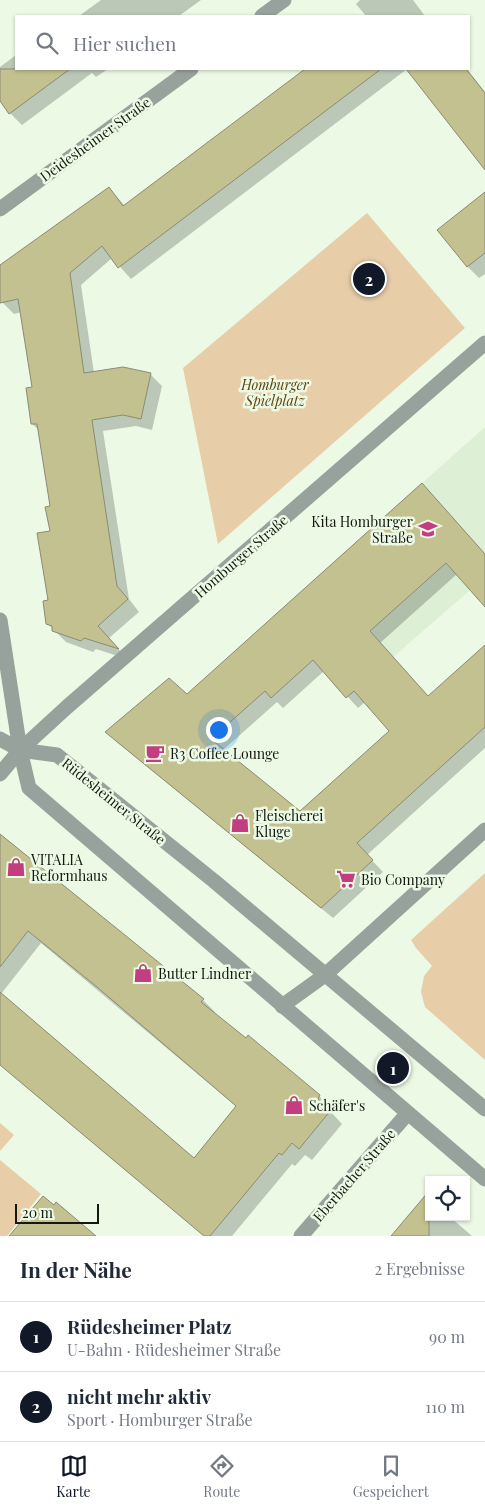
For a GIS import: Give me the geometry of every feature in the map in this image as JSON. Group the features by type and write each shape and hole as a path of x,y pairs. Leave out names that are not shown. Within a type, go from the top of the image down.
{"street":[{"path":"263,15 284,0"},
{"name":"Deidesheimer Straße","path":"0,209 190,70"},
{"name":"Homburger Straße","path":"0,774 20,750 485,342"},
{"path":"0,620 20,750 29,788 485,1180"},
{"path":"0,739 20,750"},
{"name":"Rüdesheimer Straße","path":"20,750 57,755 214,881 485,1109"},
{"path":"282,1006 325,975 485,830"},
{"name":"Eberbacher Straße","path":"300,1236 407,1114"}],"shaded area":[{"name":"Kita Homburger Straße","path":"485,427 485,577 346,698 273,616"}],"green space":[{"name":"Homburger Spielplatz","path":"367,213 465,328 218,544 183,368"},
{"path":"485,873 485,1060 425,1007 421,992 424,976 432,966 411,940"},
{"path":"0,1123 14,1135 0,1151"},
{"path":"0,1160 41,1194 7,1236 0,1236"}],"building":[{"path":"0,69 69,70 9,114 0,101"},
{"path":"304,70 380,70 118,268 102,246 70,273 84,373 123,367 151,373 141,419 123,415 92,420 117,586 128,599 98,626 119,649 84,638 81,641 52,631 52,626 46,624 43,601 48,600 37,533 50,531 45,507 50,506 37,424 31,424 26,388 32,387 18,299 0,303 0,265 109,187 123,206"},
{"path":"407,70 467,70 485,93 485,170"},
{"path":"485,192 485,253 467,267 437,230"},
{"path":"422,483 485,554 485,607 446,563 370,631 428,696 485,645 485,727 357,843 373,860 321,908 105,732 169,678 187,694","holes":["313,660 346,698 354,691 389,731 300,811 211,739 265,691 271,698"]},
{"path":"0,834 204,999 201,1002 246,1038 248,1035 320,1095 318,1099 331,1110 299,1149 292,1143 282,1155 279,1153 210,1236 204,1236 0,1065 0,992 194,1158 236,1106 97,987 28,931 0,967"},
{"path":"43,1196 54,1205 56,1202 96,1236 9,1236"},
{"path":"425,1196 425,1221 429,1221 429,1236 391,1236"}],"place":[{"name":"nicht mehr aktiv","path":"369,279"},
{"name":"Kita Homburger Straße","path":"428,529"},
{"name":"R3 Coffee Lounge","path":"155,753"},
{"name":"Fleischerei Kluge","path":"240,823"},
{"name":"VITALIA Reformhaus","path":"16,867"},
{"name":"Bio Company","path":"346,879"},
{"name":"Butter Lindner","path":"143,973"},
{"name":"Rüdesheimer Platz","path":"393,1068"},
{"name":"Schäfer's","path":"294,1105"}]}
